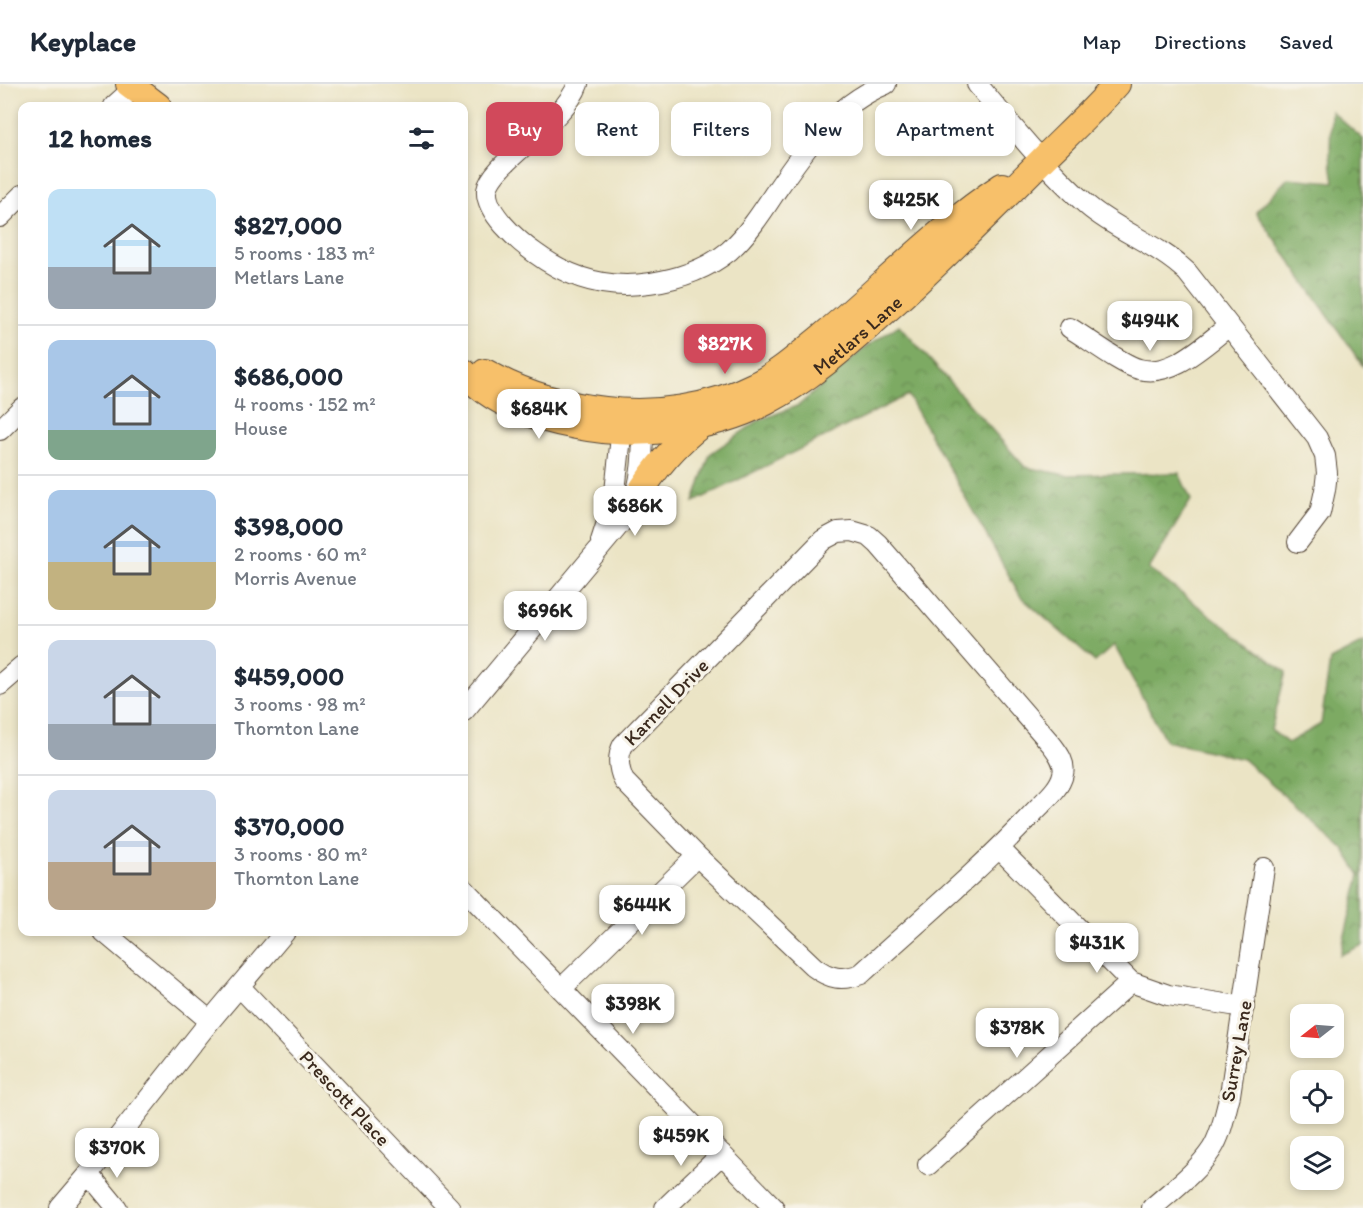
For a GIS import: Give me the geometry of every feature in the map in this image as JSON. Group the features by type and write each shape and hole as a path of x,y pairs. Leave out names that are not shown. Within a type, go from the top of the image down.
{"main road":[{"name":"Metlars Lane","path":"468,362 496,378 544,398 633,422 703,424 765,403 792,387 822,364 923,277 980,223 1117,84"},
{"path":"132,86 153,102"},
{"name":"Metlars Lane","path":"468,376 488,393 528,413 565,424 598,430 732,396 758,384 803,352 969,208 1042,160"},
{"path":"636,500 672,450 703,424"}],"street":[{"path":"578,84 567,105 550,124 493,177 487,188 488,202 492,212 501,222 532,251 551,264 573,276 594,283 614,286 666,281 708,265 728,251 760,215 799,157 837,114 857,99 886,84"},
{"path":"977,84 1042,160 1088,206 1105,219 1173,258 1187,272 1317,438 1325,456 1327,473 1320,513 1298,542"},
{"path":"118,102 132,86"},
{"path":"0,217 18,199"},
{"path":"1071,328 1137,369 1152,371 1186,359 1229,326"},
{"path":"0,430 18,412"},
{"path":"468,698 621,524 636,500 643,457 633,422"},
{"path":"597,549 605,534 633,422"},
{"name":"Karnell Drive","path":"852,531 869,536 878,544 1061,757 1064,772 1060,782 1000,849 861,974 837,979 814,967 697,856 624,781 619,771 620,751 623,744 823,540 838,532 852,531"},
{"path":"0,685 18,669"},
{"path":"1000,849 1131,982 1168,995 1244,1006"},
{"path":"561,988 697,856"},
{"name":"Surrey Lane","path":"1152,1208 1198,1167 1213,1148 1222,1124 1230,1095 1264,868"},
{"path":"468,893 774,1208"},
{"path":"109,936 210,1021"},
{"path":"60,1208 210,1021 282,936"},
{"path":"928,1165 1131,982"},
{"name":"Prescott Place","path":"240,987 450,1208"},
{"path":"665,1208 722,1154"},
{"path":"89,1174 117,1208"}],"green space":[{"path":"1331,111 1363,139 1363,366 1256,212 1288,178 1334,182 1330,155"},
{"path":"899,325 1025,467 1066,475 1179,473 1191,500 1149,569 1286,672 1271,730 1288,743 1321,724 1330,660 1363,643 1363,945 1340,955 1360,875 1343,848 1243,759 1166,741 1114,645 1095,662 1021,597 908,395 694,502 710,454 758,421 799,405 866,347"}]}
